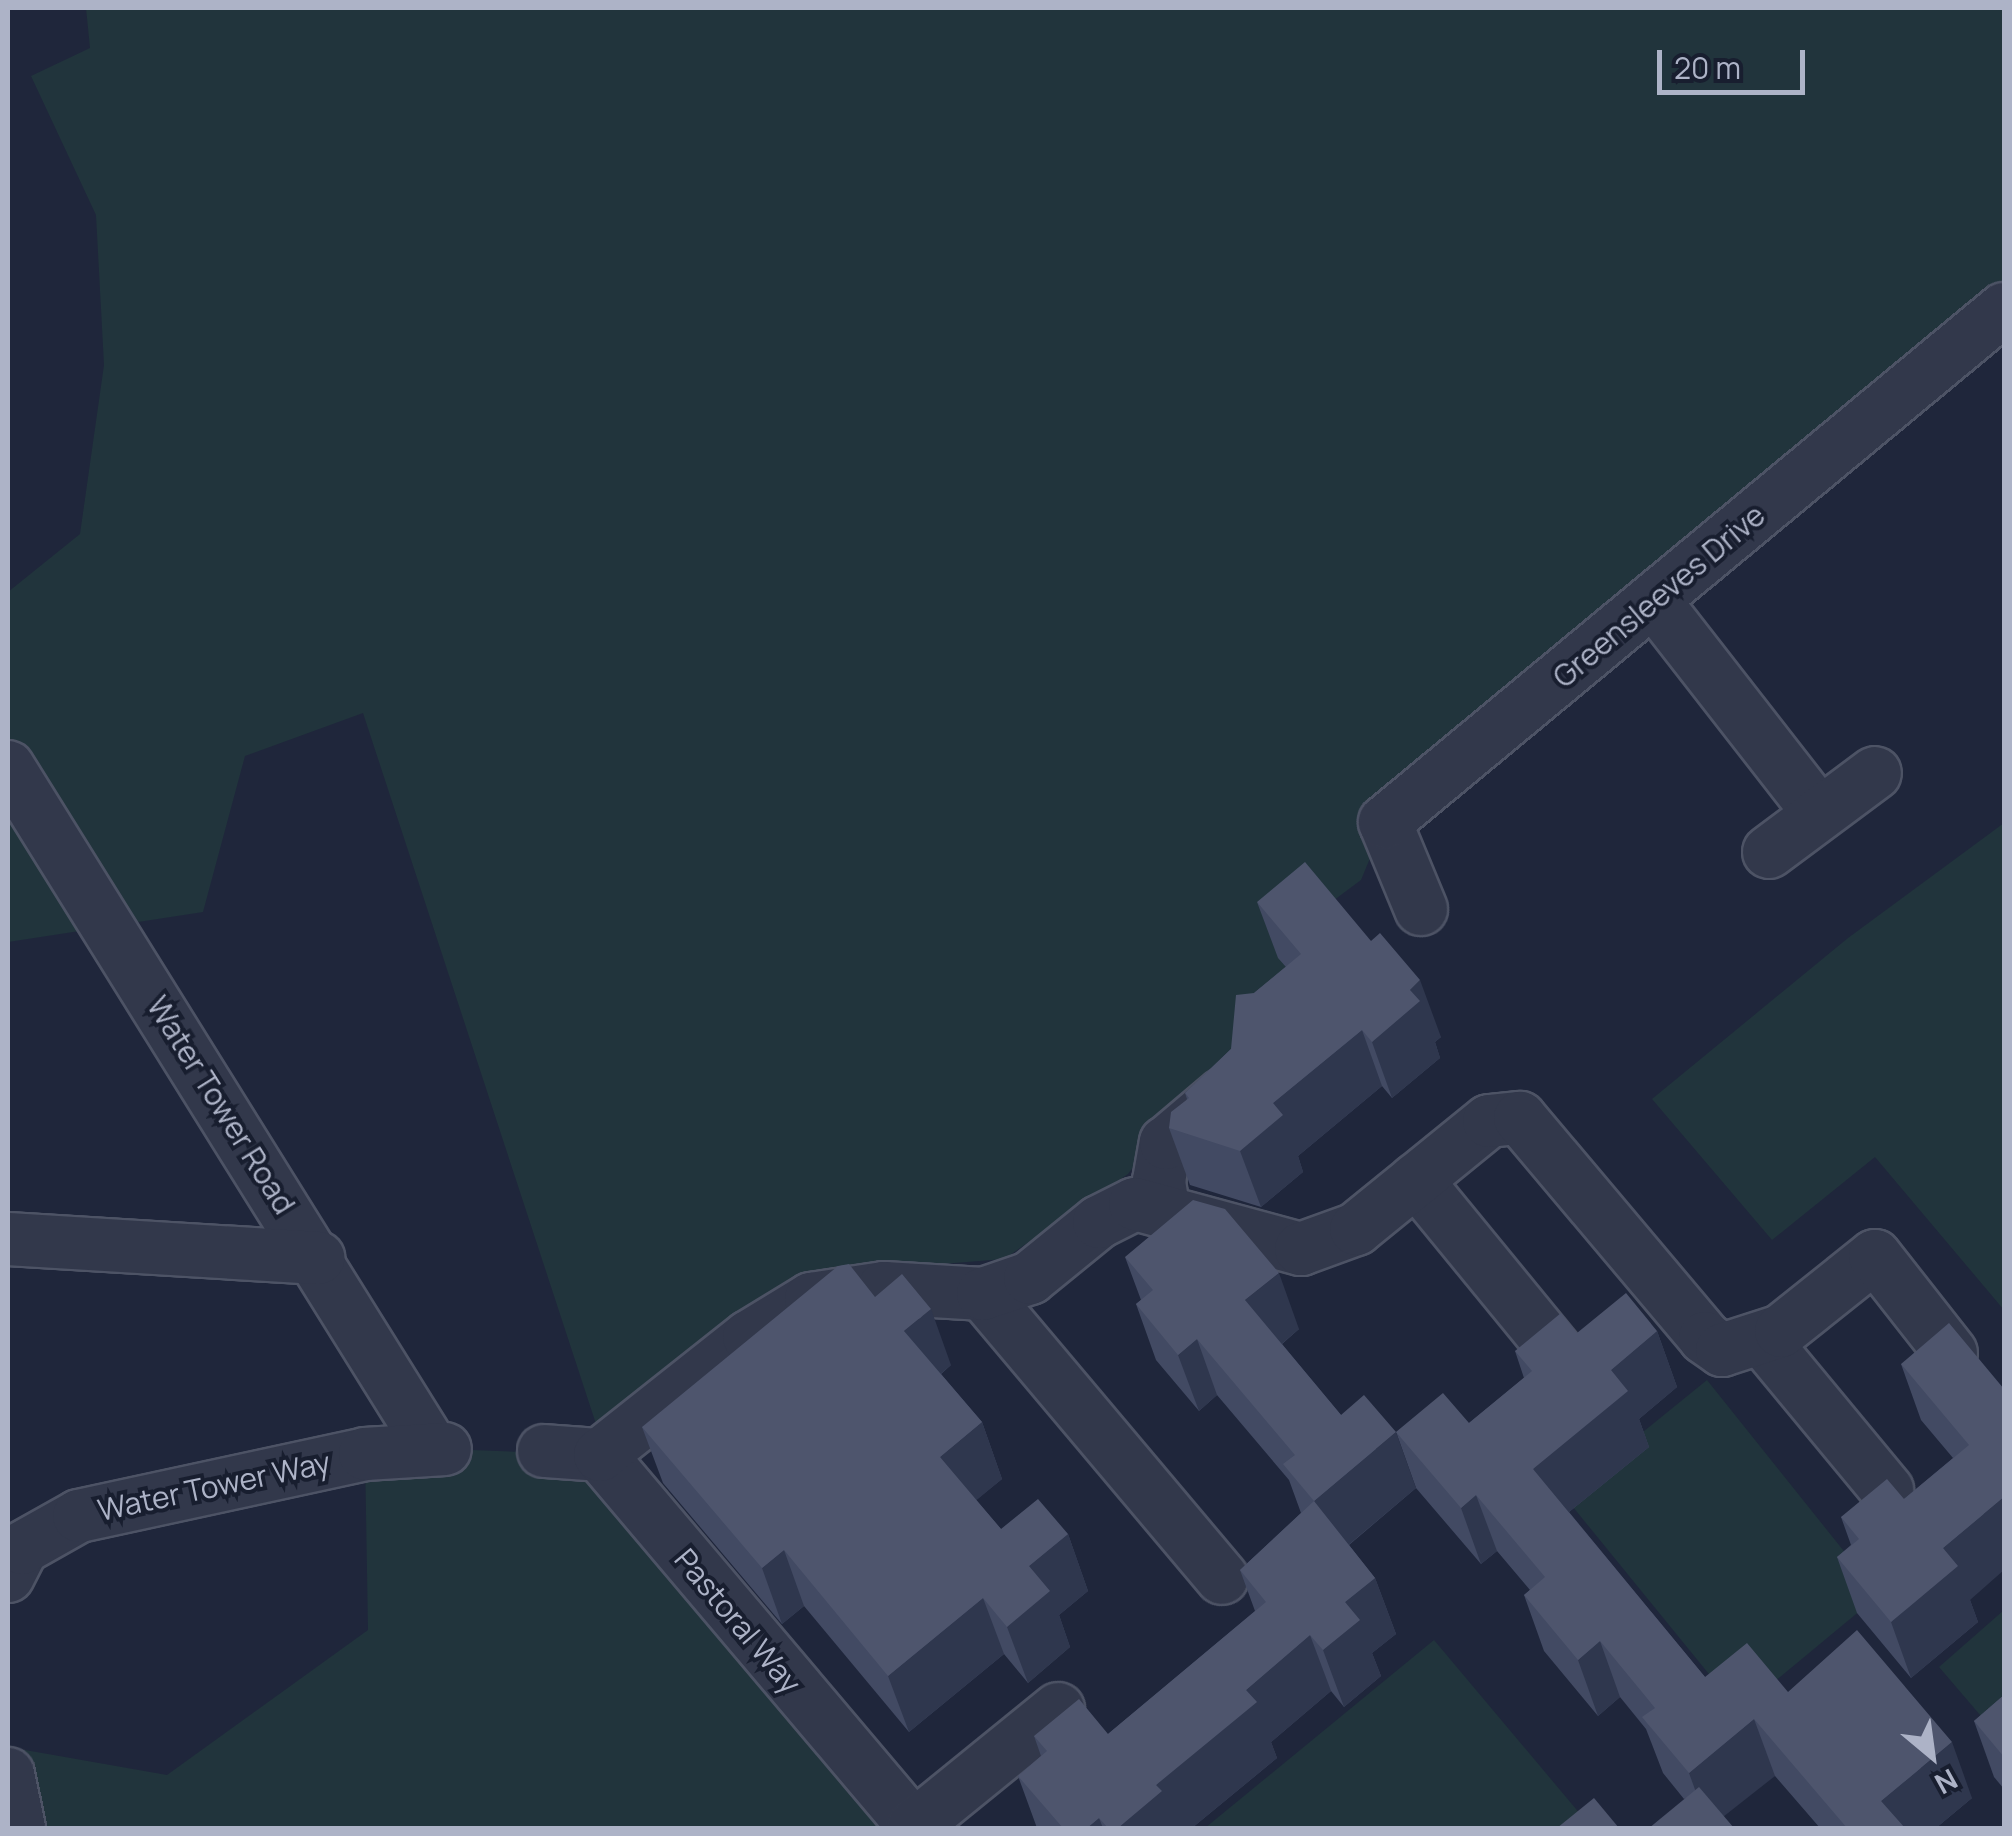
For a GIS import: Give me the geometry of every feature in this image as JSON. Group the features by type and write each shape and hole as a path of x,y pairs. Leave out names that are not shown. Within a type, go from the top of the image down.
{"street":[{"name":"Greensleeves Drive","path":"1421,909 1385,822 2004,309"},
{"path":"1654,601 1819,813"},
{"name":"Water Tower Road","path":"8,767 438,1447"},
{"path":"1769,852 1875,774"},
{"path":"1163,1208 1158,1181 1166,1143 1224,1094"},
{"path":"544,1450 600,1455 694,1381 811,1299 884,1288 984,1294 1030,1278 1100,1222 1135,1204 1163,1208 1301,1249 1356,1229 1489,1121 1520,1118 1704,1338 1722,1350 1763,1340 1875,1256 1952,1353"},
{"path":"1416,1180 1555,1350"},
{"path":"8,1238 318,1258"},
{"path":"984,1294 1222,1578"},
{"path":"1763,1340 1886,1490"},
{"name":"Water Tower Way","path":"8,1576 22,1548 79,1516 365,1454 438,1447"},
{"name":"Pastoral Way","path":"600,1455 914,1828"},
{"path":"914,1828 1058,1709"},
{"path":"8,1774 19,1828"}],"shaded area":[{"path":"86,8 2004,8 2004,309 1385,822 1361,880 1290,933 1284,1005 1195,1086 1128,1174 1004,1259 818,1274 728,1320 596,1424 363,713 245,756 203,912 8,942 8,592 80,534 104,365 96,215 31,76 90,48"},
{"path":"2004,823 2004,1310 1875,1157 1772,1240 1652,1099 1848,938"},
{"path":"1707,1380 1879,1595 1739,1711 1564,1496"},
{"path":"445,1449 600,1455 915,1828 8,1828 8,1747 167,1775 368,1630 365,1454"},
{"path":"2004,1610 2004,1743 1939,1667"},
{"path":"1434,1640 1592,1828 1205,1828"}],"building":[{"path":"1305,862 1371,941 1380,933 1420,980 1410,990 1420,1001 1372,1042 1362,1030 1273,1103 1283,1115 1240,1151 1169,1128 1171,1112 1189,1098 1185,1093 1231,1049 1236,995 1254,993 1301,954 1257,902"},
{"path":"1193,1200 1225,1209 1279,1273 1245,1300 1341,1415 1364,1395 1396,1432 1314,1501 1283,1464 1295,1455 1197,1339 1178,1355 1136,1304 1153,1290 1125,1257"},
{"path":"849,1264 875,1297 902,1274 931,1309 904,1331 982,1422 940,1457 1001,1529 1038,1499 1068,1534 1029,1566 1050,1591 1007,1627 983,1598 888,1676 784,1550 762,1568 642,1427 838,1266"},
{"path":"1626,1293 1657,1331 1611,1370 1628,1391 1533,1469 1705,1677 1747,1643 1788,1692 1857,1630 1952,1742 1881,1801 1905,1828 1847,1828 1754,1719 1689,1773 1642,1717 1655,1708 1600,1641 1578,1660 1524,1595 1545,1577 1476,1495 1461,1508 1396,1432 1443,1393 1469,1423 1532,1371 1515,1351 1561,1313 1577,1333"},
{"path":"1949,1323 2004,1389 2004,1497 1943,1548 1958,1566 1891,1622 1837,1557 1859,1539 1841,1517 1887,1479 1904,1499 1969,1445 1901,1364"},
{"path":"1314,1501 1375,1578 1345,1602 1360,1620 1323,1650 1310,1635 1246,1690 1257,1702 1156,1785 1162,1791 1118,1828 1108,1828 1099,1818 1087,1828 1063,1828 1018,1776 1047,1751 1034,1736 1079,1699 1108,1734 1266,1602 1240,1570"},
{"path":"2004,1695 2004,1757 1974,1721"},
{"path":"1699,1787 1734,1828 1649,1828"},
{"path":"1594,1798 1619,1828 1557,1828"}]}
